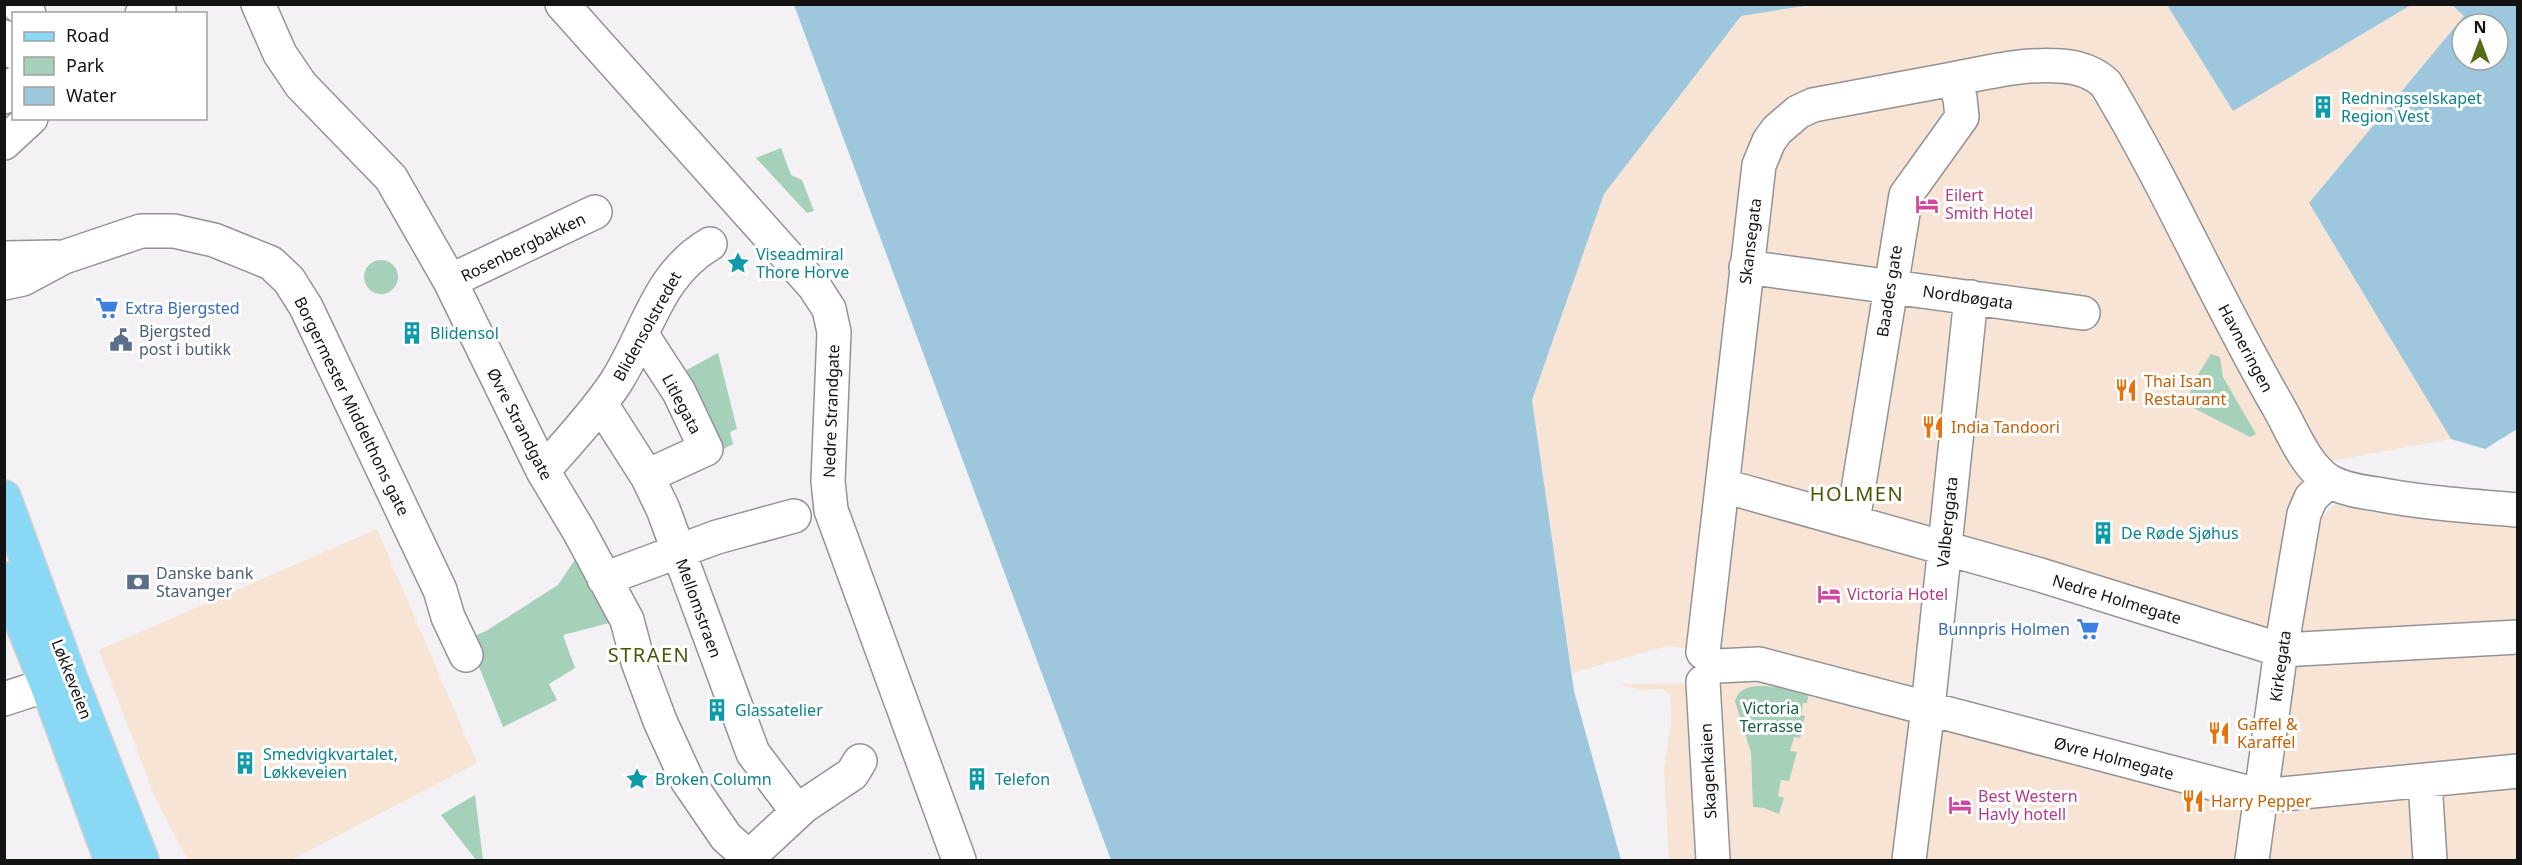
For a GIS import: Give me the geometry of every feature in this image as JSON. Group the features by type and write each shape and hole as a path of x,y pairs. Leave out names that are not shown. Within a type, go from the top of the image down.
{"main road":[{"name":"Løkkeveien","path":"4,497 70,677 142,861"},
{"name":"Løkkeveien","path":"4,579 47,685 111,861"}],"street":[{"name":"Øvre Strandgate","path":"258,4 280,54 301,85 391,178 450,282 543,471 627,620 638,662 660,721 687,780 726,837 751,859"},
{"name":"Nedre Strandgate","path":"562,4 814,286 829,309 833,321 835,347 828,481 831,510 959,861"},
{"name":"Skansegata","path":"1708,667 1746,267 1759,165 1769,141 1777,129 1798,112 1813,105 2033,66 2061,66"},
{"name":"Havneringen","path":"2061,66 2080,69 2100,78 2106,84 2141,142 2266,386 2307,456 2328,481"},
{"name":"Baades gate","path":"1853,521 1906,195 1962,117 1960,98 1953,79"},
{"name":"Rosenbergbakken","path":"450,282 595,212"},
{"name":"Borgermester Middelthons gate","path":"4,283 23,279 64,257 141,231 174,231 214,240 262,259 278,268 289,280 306,307 440,590 446,610 466,655"},
{"name":"Blidensolstredet","path":"543,471 601,404 642,335 670,279 685,261 710,244"},
{"name":"Borgermester Middelthons gate","path":"4,258 64,257"},
{"name":"Nordbøgata","path":"1746,267 2083,313"},
{"name":"Valberggata","path":"1910,858 1971,297"},
{"name":"Litlegata","path":"642,335 679,392 706,449 647,476"},
{"name":"Mellomstraen","path":"601,404 647,476 679,550 753,753 797,811"},
{"path":"2328,481 2351,490 2387,496 2517,510"},
{"name":"Kirkegata","path":"2252,861 2281,650 2304,514 2311,498 2328,481"},
{"name":"Nedre Holmegate","path":"1724,486 1945,548 2281,650 2517,638"},
{"path":"604,579 717,537 794,516"},
{"name":"Øvre Holmegate","path":"1708,667 1759,664 2261,796 2425,782 2517,771"},
{"name":"Skagenkaien","path":"1708,667 1713,861"},
{"path":"4,699 47,685"},
{"path":"751,859 797,811 852,774 860,761"},
{"path":"2425,782 2430,861"}],"shaded area":[{"path":"1810,4 2167,5 2233,111 2411,5 2452,5 2460,12 2450,12 2450,33 2309,203 2451,439 2336,460 2289,519 2270,635 1934,524 1918,692 1756,657 1667,646 1572,673 1532,400 1604,194 1741,15"},
{"path":"2337,502 2517,525 2517,860 1669,860 1664,768 1671,723 1670,695 1663,689 1640,690 1619,684 1768,683 2268,808 2314,526"},
{"path":"377,529 477,763 291,860 188,860 155,797 99,650"}],"green space":[{"path":"781,148 791,175 802,180 814,211 807,213 756,158"},
{"path":"381,260 393,265 398,277 393,289 381,294 369,289 364,277 369,265"},
{"path":"718,353 737,429 730,432 733,444 722,450 681,373"},
{"path":"2211,354 2220,357 2223,377 2256,434 2250,437 2186,404 2194,381"},
{"path":"578,555 613,622 563,635 575,668 549,684 557,700 503,727 468,639 486,631 558,585"},
{"name":"Victoria Terrasse","path":"1766,686 1809,692 1807,703 1803,703 1801,715 1805,716 1800,738 1794,737 1790,751 1797,752 1789,781 1781,780 1778,796 1784,798 1779,814 1764,808 1753,807 1751,753 1735,701 1743,690"},
{"path":"475,795 483,860 476,860 441,815"}],"water":[{"path":"794,5 1810,5 1741,16 1604,194 1532,400 1574,691 1621,860 1111,860"},
{"path":"2167,5 2411,5 2233,111"},
{"path":"2452,5 2517,5 2517,429 2485,449 2451,439 2309,203 2450,33 2450,72 2510,72 2510,12 2460,12"}],"place":[{"name":"Redningsselskapet Region Vest","path":"2323,107"},
{"name":"Eilert Smith Hotel","path":"1927,204"},
{"name":"Viseadmiral Thore Horve","path":"738,263"},
{"name":"Extra Bjergsted","path":"107,308"},
{"name":"Blidensol","path":"412,333"},
{"name":"Bjergsted post i butikk","path":"121,340"},
{"name":"Thai Isan Restaurant","path":"2126,390"},
{"name":"India Tandoori","path":"1933,427"},
{"name":"De Røde Sjøhus","path":"2103,533"},
{"name":"Danske bank Stavanger","path":"138,582"},
{"name":"Victoria Hotel","path":"1829,594"},
{"name":"Bunnpris Holmen","path":"2088,629"},
{"name":"Glassatelier","path":"717,710"},
{"name":"Gaffel & Karaffel","path":"2219,733"},
{"name":"Smedvigkvartalet, Løkkeveien","path":"245,763"},
{"name":"Broken Column","path":"637,779"},
{"name":"Telefon","path":"977,779"},
{"name":"Harry Pepper","path":"2193,801"},
{"name":"Best Western Havly hotell","path":"1960,805"}],"district":[{"name":"HOLMEN","path":"1857,494"},
{"name":"STRAEN","path":"649,655"}]}
